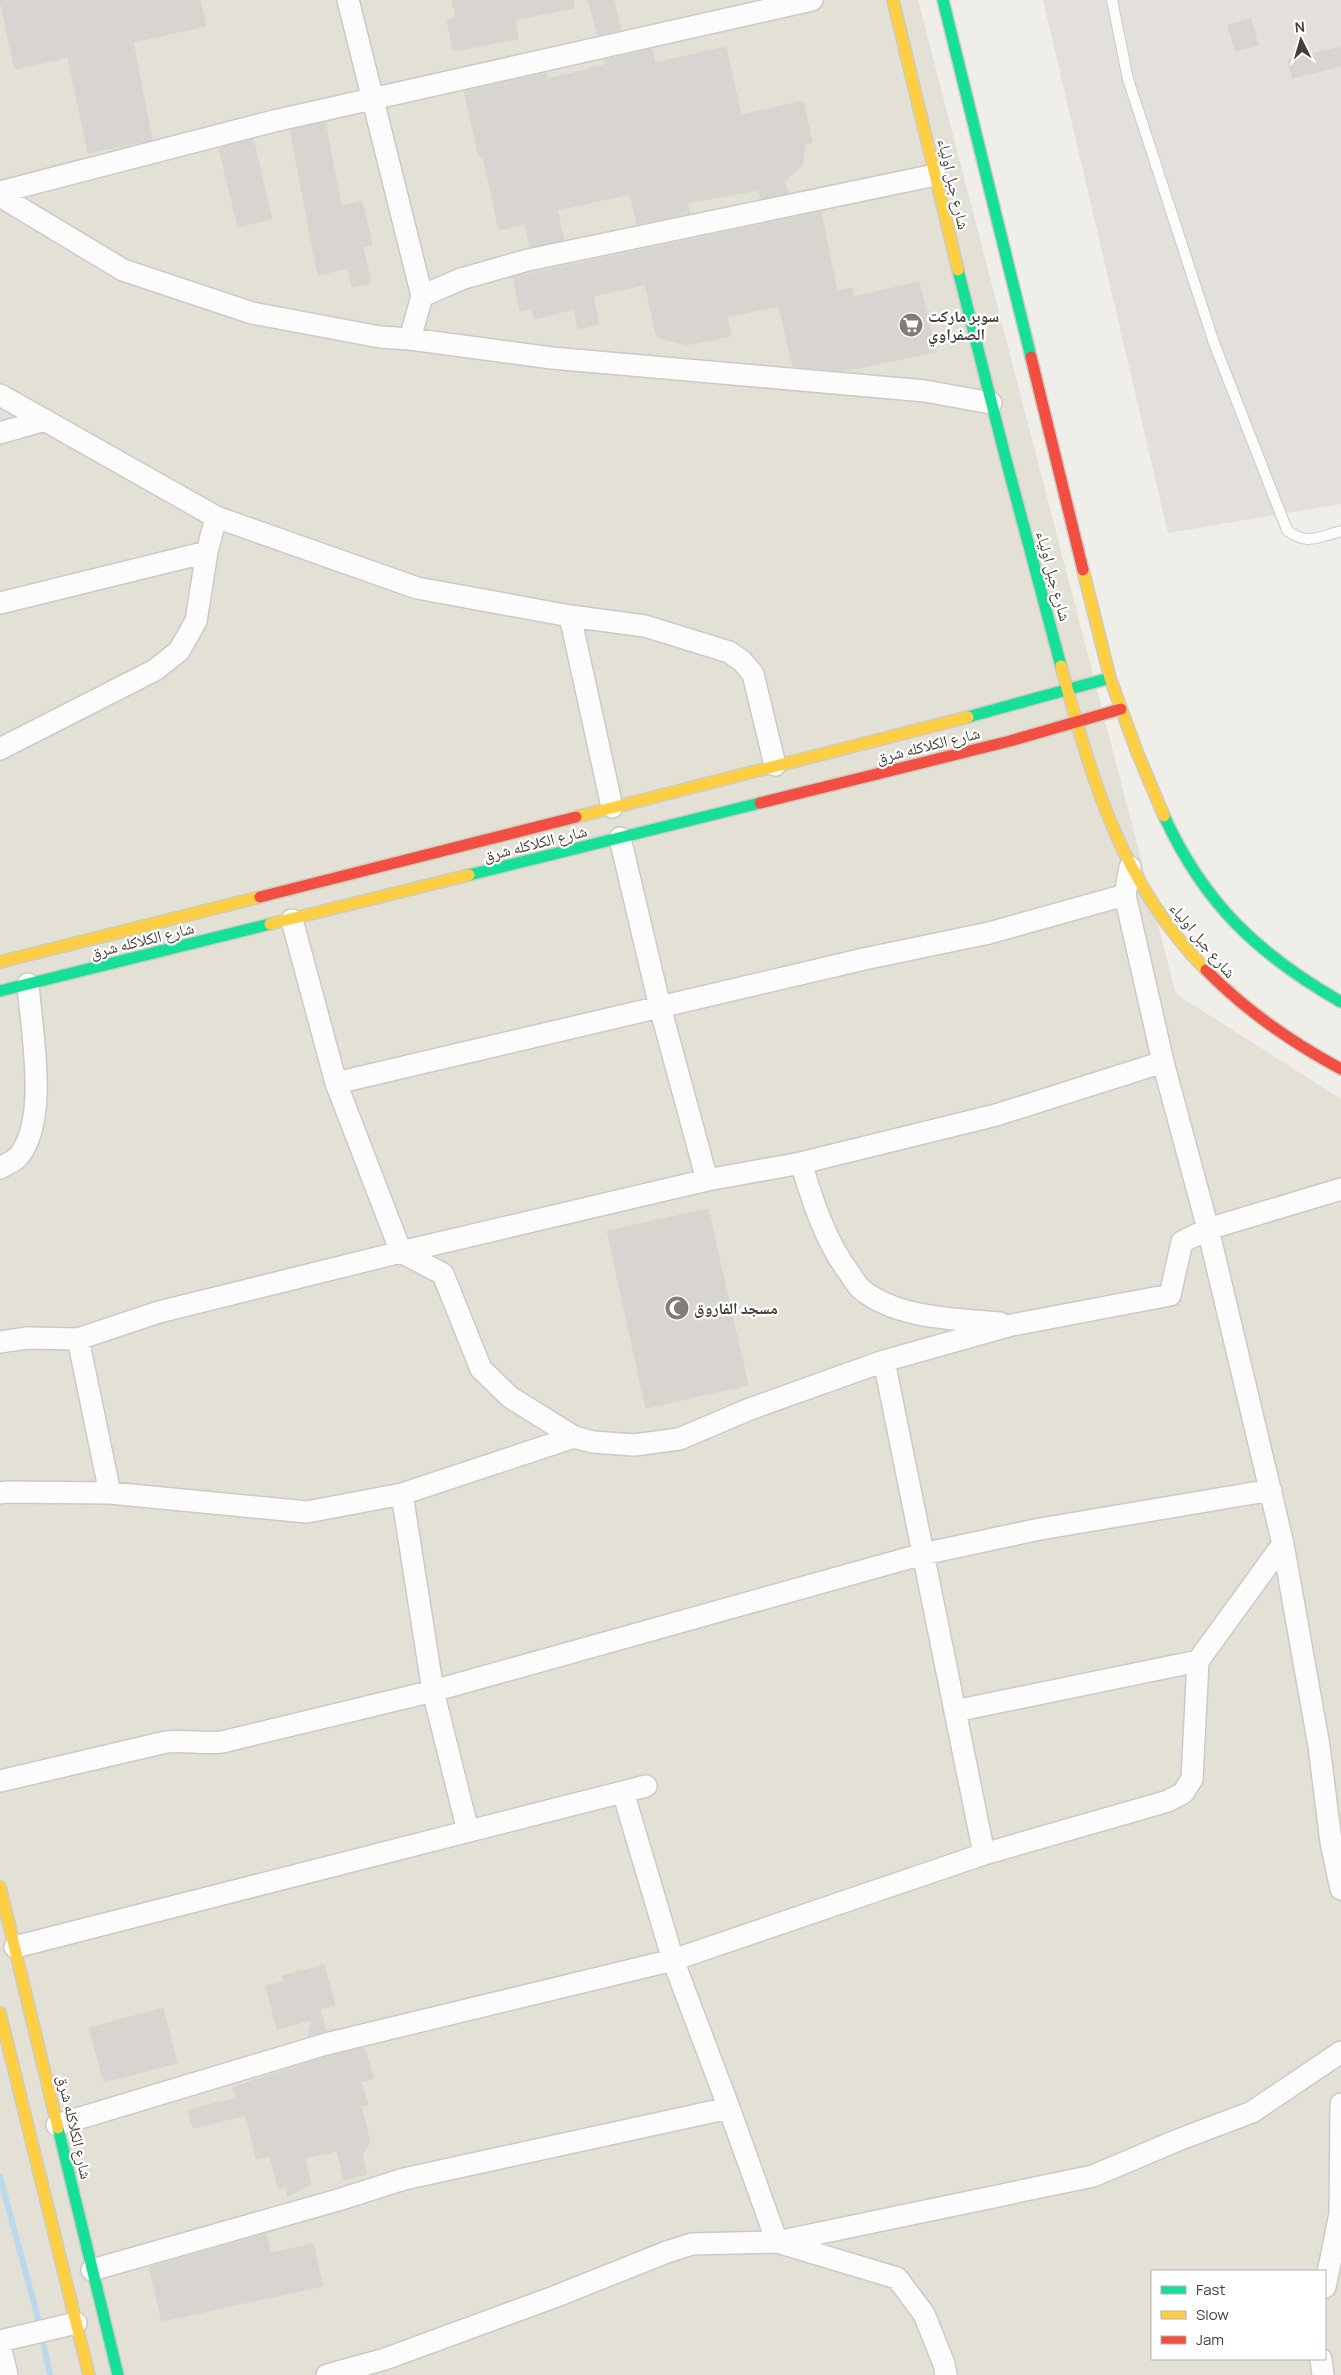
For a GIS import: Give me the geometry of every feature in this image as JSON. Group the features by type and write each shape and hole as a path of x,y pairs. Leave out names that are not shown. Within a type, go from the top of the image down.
{"main road":[{"name":"شارع جبل اولياء","path":"893,0 990,402 1067,690 1094,780 1130,867 1149,900 1186,950 1223,990 1268,1025 1341,1069"},
{"name":"شارع جبل اولياء","path":"943,0 1110,678 1149,785 1169,829 1207,890 1225,913 1262,950 1298,978 1341,1002"},
{"name":"شارع الكلاكله شرق","path":"0,962 775,765 885,739 1110,678"},
{"name":"شارع الكلاكله شرق","path":"0,991 1010,741 1076,721 1121,710"},
{"name":"شارع الكلاكله شرق","path":"0,1887 118,2375"},
{"path":"0,2013 89,2375"}],"street":[{"path":"348,0 422,296 410,339"},
{"path":"0,192 274,121 812,0"},
{"path":"422,296 461,279 528,260 935,175"},
{"path":"0,196 123,270 252,313 380,337 410,339 552,358 925,391 990,402"},
{"path":"0,395 216,517 416,588 570,616 645,626 729,652 742,661 753,674 775,765"},
{"path":"0,433 45,420"},
{"path":"2,743 155,670 179,651 196,621 207,552 216,517"},
{"path":"0,602 207,552"},
{"path":"570,616 612,807"},
{"path":"620,838 660,1007 707,1180"},
{"path":"1130,867 1125,896 1163,1062 1208,1229 1283,1544 1319,1746 1331,1842 1341,1889"},
{"path":"336,1083 864,959 989,933 1125,896"},
{"path":"292,920 336,1083 401,1252 443,1274 481,1370 510,1397 574,1437 593,1442 634,1445 679,1439 750,1409 884,1361 1012,1324 1170,1295 1182,1242 1208,1229 1341,1189"},
{"path":"0,1168 16,1158 23,1148 30,1133 37,1102 28,984"},
{"path":"0,1342 27,1338 78,1338 159,1312 401,1252 707,1180 801,1163 996,1115 1163,1062"},
{"path":"801,1163 814,1204 834,1253 860,1289 885,1303 926,1316 1012,1324"},
{"path":"78,1338 110,1493"},
{"path":"884,1361 984,1854"},
{"path":"0,1493 110,1493 306,1512 402,1494 574,1437"},
{"path":"0,1781 166,1742 182,1740 208,1744 222,1742 433,1691 923,1554 1040,1529 1271,1490"},
{"path":"402,1494 433,1691 468,1831"},
{"path":"57,2125 326,2044 673,1960 984,1854 1168,1802 1183,1793 1192,1779 1198,1662 1283,1544"},
{"path":"955,1711 1198,1662"},
{"path":"15,1947 646,1786"},
{"path":"623,1792 673,1960 730,2108 777,2242"},
{"path":"327,2375 395,2356 692,2244 777,2242 1093,2176 1178,2140 1252,2112 1341,2052"},
{"path":"1326,2282 1340,2214 1341,2104"},
{"path":"92,2270 338,2200 404,2179 730,2108"},
{"path":"777,2242 898,2278 924,2314 944,2364 946,2375"},
{"path":"0,2341 76,2323"},
{"path":"0,2346 7,2375"},
{"path":"1321,2360 1323,2375"}],"lane":[{"path":"1112,0 1128,79 1214,343 1287,530 1297,539 1309,540 1341,531"}],"shaded area":[{"path":"0,0 918,0 1176,994 1341,1099 1341,2375 0,2375"},
{"path":"1043,0 1341,0 1341,504 1168,533"}],"building":[{"path":"0,0 200,0 206,26 133,42 152,140 88,153 68,57 15,69"},
{"path":"452,0 573,0 574,8 515,20 518,39 453,51 447,20 456,18"},
{"path":"588,0 614,0 621,30 598,35"},
{"path":"1251,19 1258,45 1235,51 1228,25"},
{"path":"726,47 741,115 803,101 812,142 805,144 802,166 784,181 788,193 761,199 759,190 687,203 690,213 637,224 630,194 557,210 564,240 530,247 525,224 499,230 483,156 479,157 464,91 546,73 548,79 605,65 604,60 652,49 655,63"},
{"path":"1341,47 1341,66 1293,78 1288,60"},
{"path":"325,122 341,206 362,201 372,245 363,247 371,283 352,287 348,268 318,275 290,130"},
{"path":"253,139 272,219 238,227 219,148"},
{"path":"821,212 837,291 852,288 854,297 919,282 936,352 844,371 793,367 779,306 727,317 731,336 686,345 657,337 645,285 593,296 599,324 578,329 574,309 534,319 532,308 520,311 513,277"},
{"name":"مسجد الفاروق","path":"708,1209 748,1385 646,1408 607,1231"},
{"path":"324,1965 335,2005 320,2009 326,2031 308,2036 312,2020 277,2029 266,1986 284,1982 282,1976"},
{"path":"163,2008 177,2063 104,2082 89,2028"},
{"path":"364,2048 374,2078 361,2082 368,2104 361,2106 370,2142 362,2155 367,2174 344,2180 337,2151 305,2158 311,2184 287,2197 288,2186 278,2188 270,2156 256,2159 246,2115 193,2128 188,2110 237,2098 233,2087 329,2056"},
{"path":"266,2234 271,2253 313,2244 323,2286 162,2321 149,2267"}],"waterway":[{"path":"0,2177 38,2318 50,2375"}],"traffic: fast":[{"path":"943,0 1031,357"},
{"path":"958,270 1061,666"},
{"path":"968,717 1110,678"},
{"path":"469,875 760,803"},
{"path":"1164,816 1197,876 1237,924 1259,946 1284,965 1341,1002"},
{"path":"0,991 270,924"},
{"path":"58,2128 118,2375"}],"traffic: slow":[{"path":"893,0 958,270"},
{"path":"1083,570 1110,678 1137,752 1164,816"},
{"path":"1061,666 1098,789 1113,828 1131,866 1152,902 1177,937 1206,970"},
{"path":"576,817 968,717"},
{"path":"270,924 469,875"},
{"path":"0,962 260,897"},
{"path":"0,1887 58,2128"},
{"path":"0,2013 89,2375"}],"traffic: jam":[{"path":"1031,357 1083,570"},
{"path":"760,803 1010,741 1121,709"},
{"path":"260,897 576,817"},
{"path":"1206,970 1237,999 1270,1025 1304,1048 1341,1069"}],"place":[{"name":"سوبر ماركت الصفراوي","path":"911,325"},
{"name":"مسجد الفاروق","path":"677,1308"}]}
